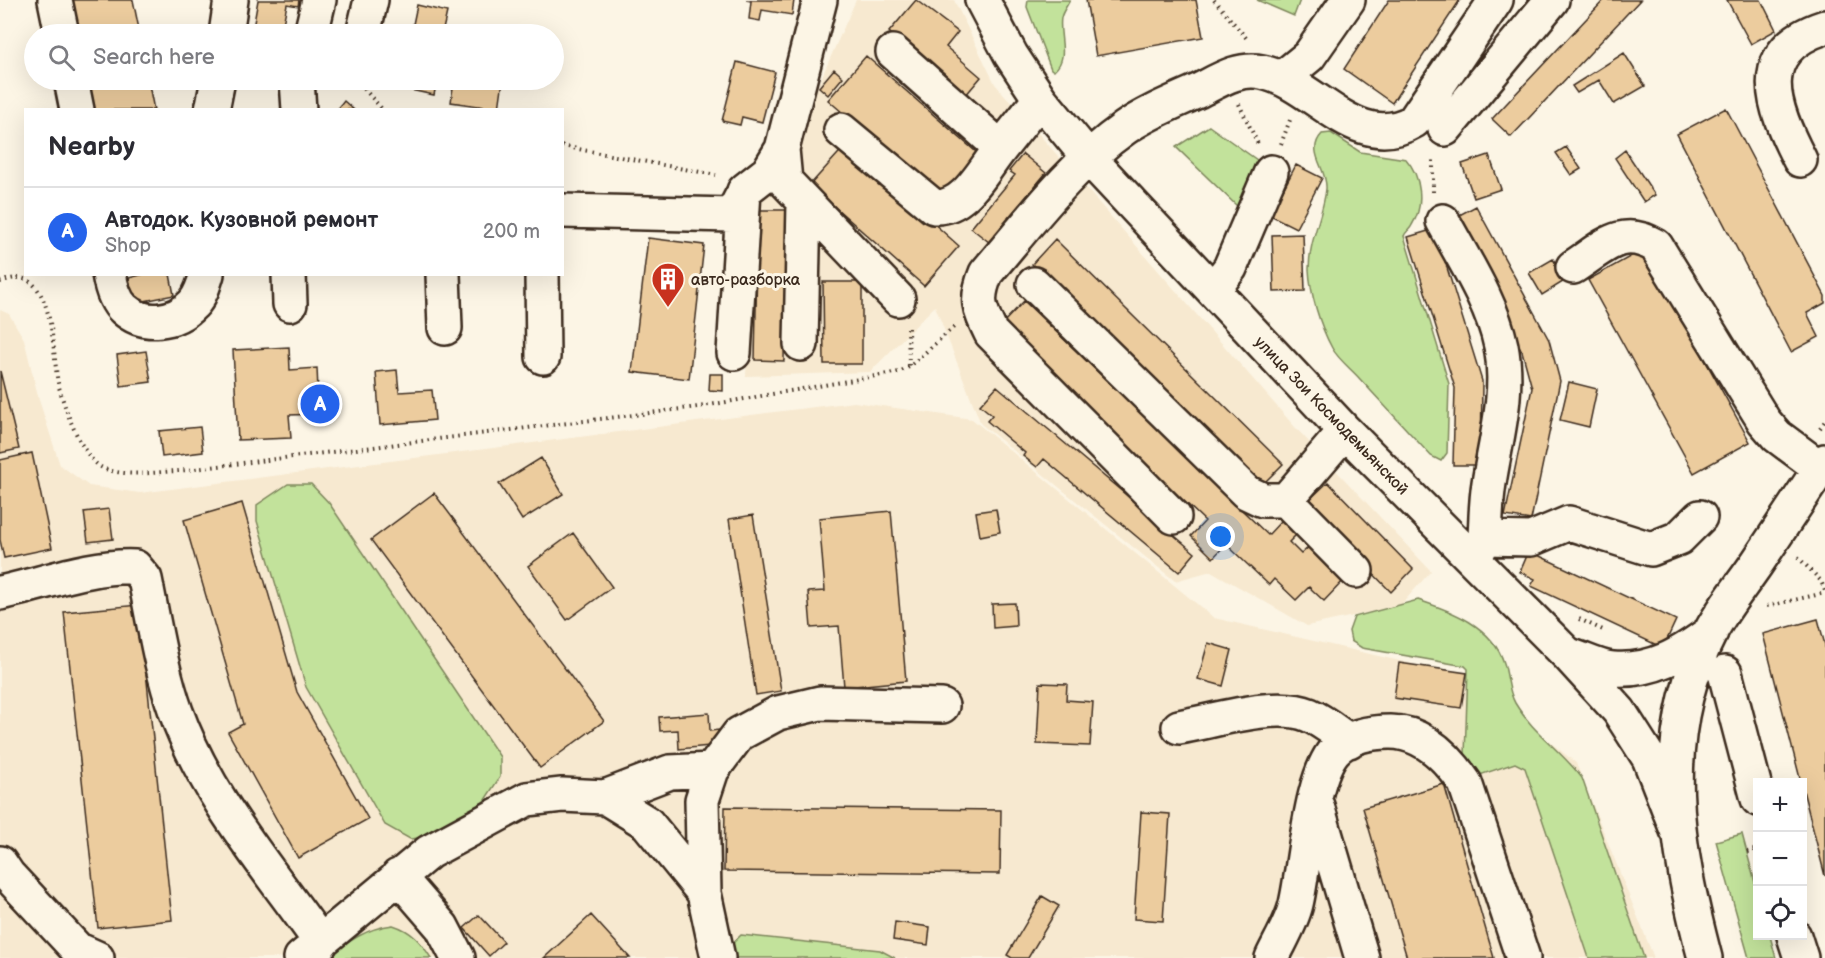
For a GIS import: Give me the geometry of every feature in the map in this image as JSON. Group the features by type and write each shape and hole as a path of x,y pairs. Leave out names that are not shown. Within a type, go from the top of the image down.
{"street":[{"path":"55,0 60,24"},
{"path":"227,24 231,0"},
{"path":"314,24 319,0"},
{"path":"365,24 371,0"},
{"path":"820,0 783,149 785,182 898,299"},
{"name":"улица Зои Космодемьянской","path":"982,0 1011,55 1040,99 1088,157 1345,430 1479,550 1567,654 1619,711 1649,758 1677,830"},
{"path":"1292,84 1348,0"},
{"path":"1174,517 991,333 978,306 980,288 986,273 1088,157 1127,126 1226,77 1246,71 1261,72 1292,84 1351,121 1374,130 1402,128 1414,121 1496,0"},
{"path":"1445,129 1552,0"},
{"path":"1800,160 1779,120 1772,86 1780,58 1805,34 1825,27"},
{"path":"893,52 1001,148"},
{"path":"73,90 77,108"},
{"path":"212,108 216,90"},
{"path":"279,90 280,108"},
{"path":"298,90 299,108"},
{"path":"841,130 933,207 946,208 959,202 1040,99"},
{"path":"564,211 732,215 744,189 768,172 783,149"},
{"path":"1213,290 1230,268 1271,172"},
{"path":"734,353 744,189"},
{"path":"801,344 804,203"},
{"path":"1443,221 1493,318 1504,373 1500,426 1488,484 1479,550 1531,539 1569,523 1651,549 1679,538 1700,517"},
{"path":"1573,267 1617,238 1642,238 1656,246 1764,421 1777,436 1822,464 1715,624 1687,692 1677,748 1677,830 1688,895 1705,958"},
{"path":"109,276 111,288 124,309 147,320 163,321 179,315 194,303 206,276"},
{"path":"443,276 445,328"},
{"path":"542,276 543,357"},
{"path":"1034,284 1246,492 1263,500 1286,500 1356,571"},
{"path":"1286,500 1345,430"},
{"path":"0,593 87,573 135,567 145,579 176,712 195,756 311,950 429,852 527,799 562,795 605,797 670,772 712,770"},
{"path":"1567,654 1612,669 1640,668 1677,656 1715,624"},
{"path":"1725,673 1753,780"},
{"path":"718,958 704,893 702,800 712,770 739,734 778,712 800,706 853,703 942,706"},
{"path":"1179,727 1274,710 1294,711 1310,716 1349,741"},
{"path":"1272,958 1296,907 1320,775 1337,748 1349,741 1371,732 1401,732 1425,742 1448,758 1466,783 1523,958"},
{"path":"605,797 647,823 704,893"},
{"path":"1315,801 1362,958"},
{"path":"0,863 8,875 77,949 97,958"},
{"path":"398,876 442,927 458,958"},
{"path":"1795,940 1801,958"}],"path":[{"path":"1226,77 1271,172"},
{"path":"1271,172 1292,84"},
{"path":"365,90 381,108"},
{"path":"1443,221 1433,192 1432,174 1434,148 1445,129"},
{"path":"564,146 730,177 740,182 744,189"},
{"path":"0,282 15,278 28,281 41,297 52,330 58,384 75,431 86,454 101,467 125,473 178,471 699,407 899,372 909,367 978,306"},
{"path":"898,299 910,335 909,367"},
{"path":"1715,624 1825,592 1816,575 1775,536"},
{"path":"1747,852 1753,850"}],"shaded area":[{"path":"856,0 954,0 995,84 1294,426 1431,571 1400,606 1307,626 1211,571 1175,581 981,424 935,306 870,372 746,376 754,197 784,162"},
{"path":"0,310 9,314 24,339 39,400 60,465 89,486 140,493 854,402 972,419 1214,618 1469,677 1576,763 1654,958 0,958"}],"green space":[{"path":"1028,0 1070,0 1061,18 1062,53 1059,65 1054,71 1051,69 1027,7"},
{"path":"1257,0 1300,0 1294,16"},
{"path":"1209,126 1257,160 1238,207 1176,147"},
{"path":"1331,133 1360,152 1406,159 1418,182 1419,209 1404,236 1449,384 1447,453 1441,461 1431,456 1338,356 1320,320 1311,288 1309,269 1311,248 1326,189 1316,147 1322,134"},
{"path":"288,484 311,484 329,503 500,757 500,777 481,806 427,837 410,839 385,825 306,687 257,521 257,505"},
{"path":"1418,600 1457,615 1490,639 1504,663 1511,693 1522,714 1582,778 1644,958 1589,958 1525,768 1515,763 1477,776 1472,772 1465,755 1468,669 1465,666 1362,648 1351,641 1349,631 1354,617"},
{"path":"1742,834 1753,875 1753,940 1771,940 1776,958 1749,958 1716,841"},
{"path":"393,925 406,930 424,947 431,958 328,958 358,936"},
{"path":"741,935 880,950 895,958 733,958 731,945"}],"building":[{"path":"69,0 133,0 138,24 74,24"},
{"path":"258,0 299,0 298,6 287,4 283,24 254,24"},
{"path":"746,0 794,0 792,15 762,10 760,21 749,19 751,1"},
{"path":"916,0 958,32 946,47 981,77 965,96 889,32"},
{"path":"1086,0 1196,0 1203,37 1096,56"},
{"path":"1389,0 1460,0 1392,103 1344,69"},
{"path":"1604,0 1640,0 1511,137 1492,119"},
{"path":"1727,0 1761,0 1776,30 1751,44"},
{"path":"417,5 447,12 444,24 413,24"},
{"path":"1624,53 1645,86 1614,104 1599,80 1577,93 1572,86"},
{"path":"866,56 983,158 946,202 828,100"},
{"path":"737,62 775,72 762,122 742,117 740,125 722,121"},
{"path":"834,69 843,77 828,95 819,87"},
{"path":"86,90 150,90 154,108 90,108"},
{"path":"410,90 435,90 434,95"},
{"path":"453,90 502,90 499,108 451,102"},
{"path":"344,101 352,108 339,108"},
{"path":"1726,108 1825,296 1825,303 1807,313 1819,337 1791,352 1677,134"},
{"path":"846,145 959,246 924,286 810,185"},
{"path":"1566,147 1581,169 1571,175 1556,153"},
{"path":"1625,150 1655,195 1644,202 1615,158"},
{"path":"1023,154 1046,173 1008,218 1013,223 994,246 971,228 1015,175 1009,171"},
{"path":"1489,155 1501,189 1474,198 1462,164"},
{"path":"1296,165 1322,178 1296,228 1270,215"},
{"path":"1476,206 1549,340 1560,381 1531,520 1505,516 1532,388 1522,351 1450,220"},
{"path":"758,210 786,210 784,361 755,360"},
{"path":"1435,229 1482,381 1481,465 1453,465 1455,388 1408,237"},
{"path":"1303,234 1305,291 1274,292 1272,235"},
{"name":"авто-разборка","path":"648,238 704,245 689,379 632,372"},
{"path":"1055,239 1283,464 1259,488 1032,264"},
{"path":"1644,249 1750,442 1694,473 1588,280"},
{"path":"1553,259 1566,280 1542,295 1529,273"},
{"path":"170,276 174,295 134,303 129,278"},
{"path":"823,282 862,282 862,364 824,364"},
{"path":"1024,301 1268,535 1282,520 1297,534 1289,542 1301,554 1310,546 1345,579 1324,601 1309,587 1296,600 1274,579 1269,585 1226,544 1213,558 1191,536 1205,521 1000,326"},
{"path":"289,347 290,370 317,368 319,414 289,415 291,438 238,440 233,350"},
{"path":"146,351 151,382 121,386 117,355"},
{"path":"397,370 399,392 432,390 435,420 380,425 376,372"},
{"path":"0,371 19,449 0,453"},
{"path":"710,374 723,374 723,391 709,390"},
{"path":"1569,382 1597,389 1589,427 1560,420"},
{"path":"997,386 1195,553 1179,572 1044,459 1037,467 1023,456 1025,453 987,421 992,415 980,405"},
{"path":"200,427 203,452 162,457 159,431"},
{"path":"32,453 52,548 4,558 0,540 0,460"},
{"path":"541,458 563,494 522,520 499,484"},
{"path":"1328,482 1413,569 1391,592 1305,504"},
{"path":"434,493 604,721 540,768 371,540"},
{"path":"242,503 297,692 368,819 298,858 228,732 243,724 184,520"},
{"path":"109,509 113,539 88,542 84,512"},
{"path":"996,509 1000,532 980,536 976,512"},
{"path":"891,511 906,681 844,687 839,626 811,628 808,592 825,591 819,518"},
{"path":"753,515 781,691 756,695 729,519"},
{"path":"573,533 612,587 567,620 528,566"},
{"path":"1529,551 1676,620 1663,648 1531,586 1535,579 1520,572"},
{"path":"1015,603 1016,626 993,628 992,604"},
{"path":"139,605 172,920 98,928 64,612"},
{"path":"1818,619 1825,645 1825,876 1807,806 1807,778 1800,778 1763,634"},
{"path":"1208,643 1232,650 1223,686 1198,679"},
{"path":"1399,663 1467,673 1461,708 1394,698"},
{"path":"1040,683 1067,684 1066,700 1093,702 1090,746 1037,744"},
{"path":"709,713 710,731 719,730 720,745 679,749 678,730 660,731 659,717"},
{"path":"1444,784 1494,958 1407,958 1363,808"},
{"path":"725,807 1001,810 1000,874 724,871"},
{"path":"1141,812 1170,814 1163,921 1134,919"},
{"path":"1042,896 1059,906 1028,958 1012,958 1007,955"},
{"path":"479,915 504,942 489,956 464,928"},
{"path":"591,915 630,958 544,958"},
{"path":"895,922 930,927 928,945 893,940"}],"place":[{"name":"авто-разборка","path":"668,308"},
{"name":"Автодок. Кузовной ремонт","path":"320,404"}]}
